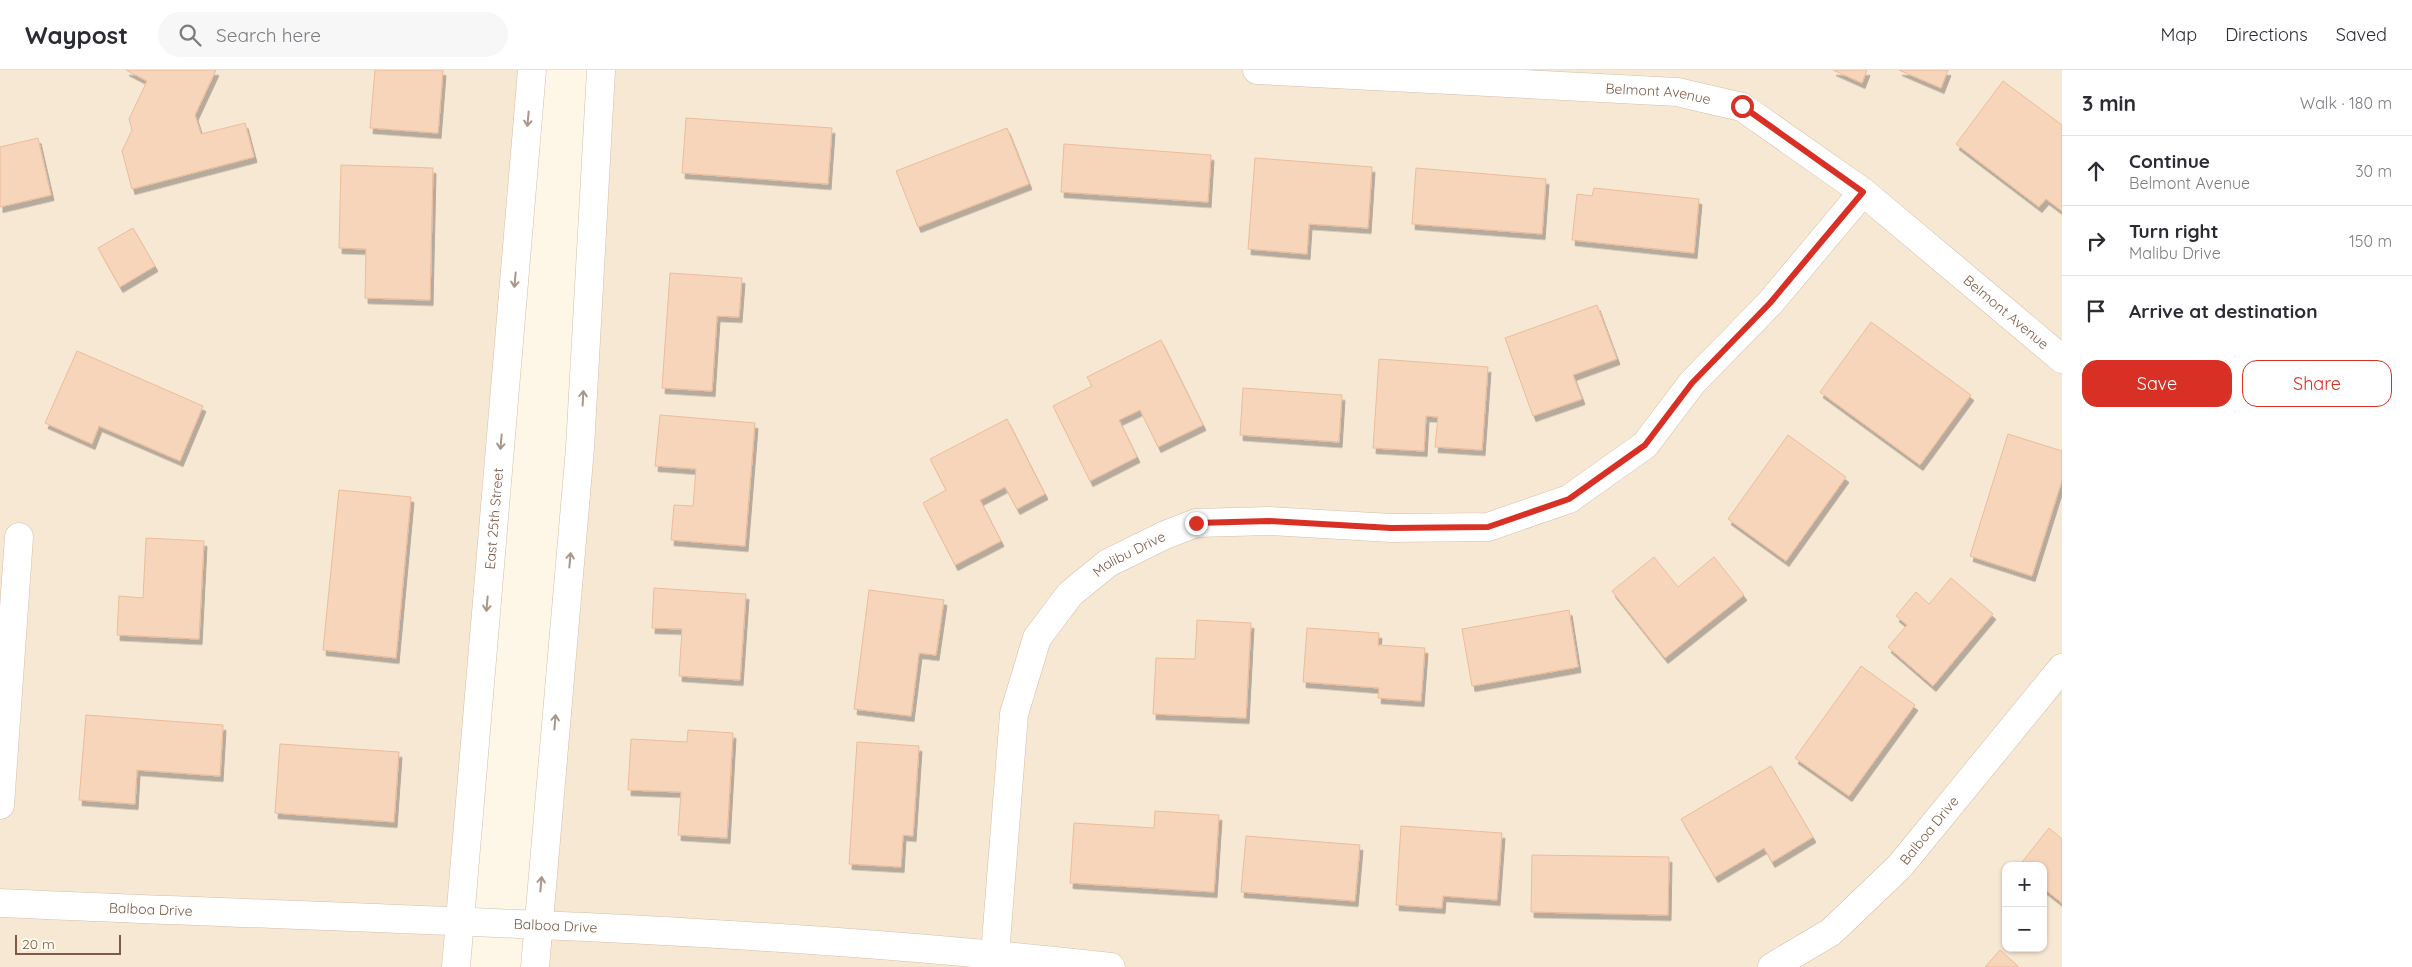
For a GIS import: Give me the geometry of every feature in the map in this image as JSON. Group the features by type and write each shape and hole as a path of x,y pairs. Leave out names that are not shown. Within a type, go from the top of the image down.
{"street":[{"name":"East 25th Street","path":"456,967 532,70"},
{"path":"534,967 580,448 601,70"},
{"name":"Belmont Avenue","path":"1257,70 1677,92 1742,106 1863,192 2062,359"},
{"name":"Malibu Drive","path":"994,960 1014,714 1037,638 1070,594 1108,564 1165,535 1196,523 1269,521 1391,528 1488,527 1569,499 1645,445 1692,383 1770,303 1863,192"},
{"path":"0,805 19,538"},
{"name":"Balboa Drive","path":"1772,967 1830,932 1900,866 2062,668"},
{"name":"Balboa Drive","path":"0,903 538,923 994,960 1111,967"}],"shaded area":[{"path":"0,70 532,70 456,967 0,967"},
{"path":"600,70 2062,70 2062,967 535,967"}],"building":[{"path":"126,70 216,70 195,115 201,134 245,123 254,157 132,189 122,151 132,130 129,119 147,81"},
{"path":"375,70 443,70 438,133 370,128"},
{"path":"1833,70 1867,70 1862,83"},
{"path":"1899,70 1948,70 1941,88"},
{"path":"2003,81 2062,125 2062,211 2046,199 2039,207 1956,144"},
{"path":"686,118 832,128 828,184 682,173"},
{"path":"1007,128 1029,184 918,227 896,171"},
{"path":"38,138 51,195 0,207 0,147"},
{"path":"1064,144 1211,155 1208,202 1061,192"},
{"path":"1255,158 1372,167 1368,228 1309,224 1307,254 1248,249"},
{"path":"341,165 433,168 430,300 365,298 366,249 339,248"},
{"path":"1416,168 1546,179 1542,234 1412,224"},
{"path":"1594,188 1699,199 1694,253 1572,240 1577,194 1592,196"},
{"path":"133,228 155,266 120,287 98,248"},
{"path":"670,273 742,278 739,317 717,316 712,391 662,388"},
{"path":"1597,305 1617,359 1573,375 1582,399 1533,416 1505,338"},
{"path":"1871,322 1971,395 1920,465 1820,392"},
{"path":"1161,340 1203,425 1158,447 1140,410 1119,420 1137,457 1090,481 1053,406 1092,386 1087,377"},
{"path":"77,351 203,406 180,461 99,426 92,444 45,423"},
{"path":"1379,359 1488,367 1482,450 1435,447 1438,417 1426,416 1424,451 1373,448"},
{"path":"1243,388 1342,395 1339,442 1240,435"},
{"path":"660,415 755,423 745,546 671,540 674,505 693,506 696,469 655,466"},
{"path":"1007,419 1045,494 1017,509 1005,487 980,500 1001,541 955,565 923,503 946,490 930,459"},
{"path":"2008,434 2062,451 2062,480 2032,576 1970,556"},
{"path":"1788,435 1846,477 1786,561 1728,519"},
{"path":"339,490 411,497 396,658 323,650"},
{"path":"146,538 204,541 199,639 117,635 119,596 143,598"},
{"path":"1654,557 1678,587 1714,557 1744,595 1665,658 1612,591"},
{"path":"1951,578 1993,614 1933,686 1888,647 1907,625 1896,616 1916,592 1929,604"},
{"path":"654,588 746,594 740,680 679,676 682,629 652,628"},
{"path":"869,590 944,600 936,655 919,653 911,716 854,709"},
{"path":"1569,610 1578,667 1472,686 1462,629"},
{"path":"1197,620 1251,623 1246,718 1153,714 1156,658 1195,659"},
{"path":"1307,628 1379,633 1378,645 1425,648 1421,701 1378,698 1379,688 1303,682"},
{"path":"1861,666 1915,705 1849,796 1795,758"},
{"path":"86,715 223,725 220,776 137,770 135,804 79,800"},
{"path":"688,730 733,733 727,838 678,835 681,792 628,790 631,739 687,742"},
{"path":"857,742 919,746 913,836 903,835 901,867 849,864"},
{"path":"280,744 399,752 394,822 275,813"},
{"path":"1771,766 1813,837 1772,862 1764,848 1715,877 1681,819"},
{"path":"1155,811 1219,815 1214,892 1070,883 1074,823 1154,828"},
{"path":"1401,826 1502,833 1497,900 1443,896 1442,908 1396,905"},
{"path":"2049,828 2062,839 2062,903 2047,891 2047,862 2022,862"},
{"path":"1246,836 1360,845 1355,901 1241,892"},
{"path":"1532,855 1669,857 1668,915 1531,912"},
{"path":"2000,950 2019,967 1985,967"}],"route":[{"path":"1196,523 1269,521 1391,528 1488,527 1569,499 1645,445 1692,383 1770,303 1863,192 1742,106"}]}
